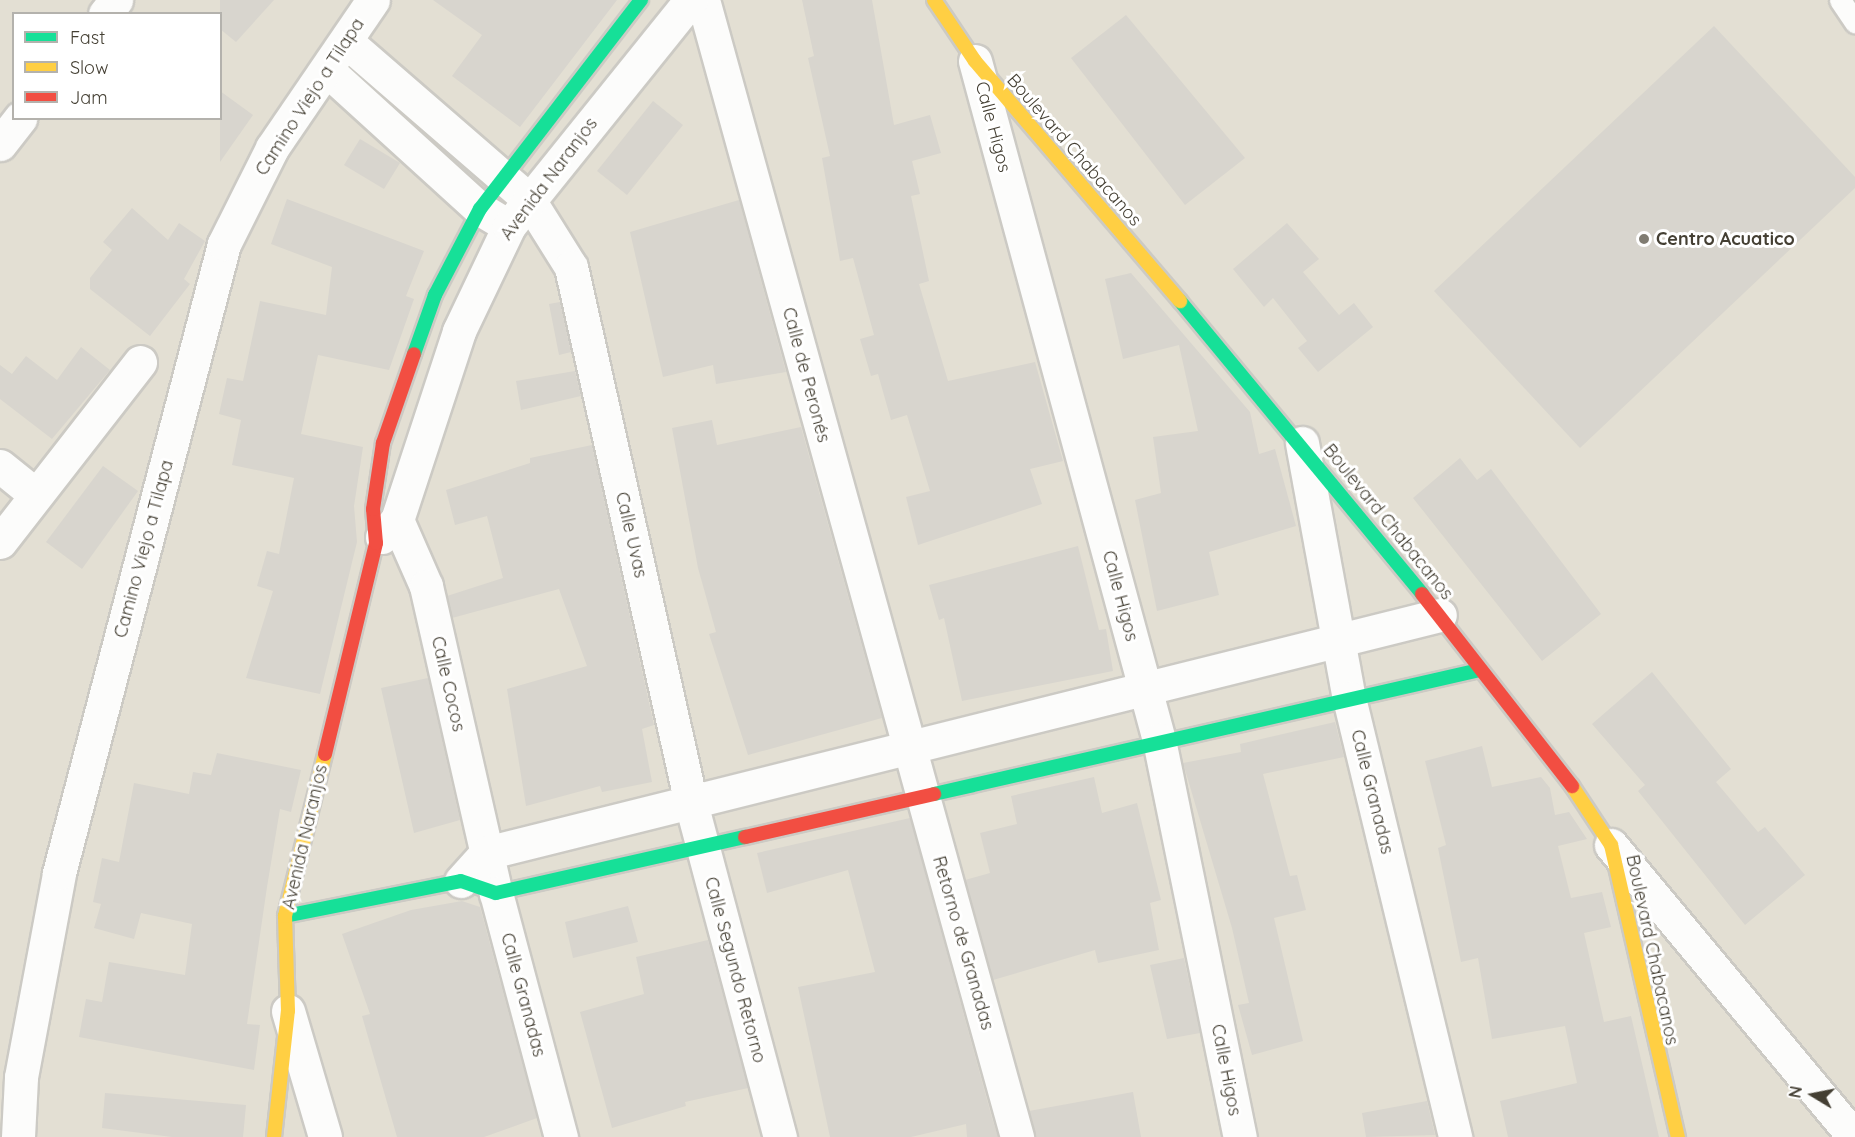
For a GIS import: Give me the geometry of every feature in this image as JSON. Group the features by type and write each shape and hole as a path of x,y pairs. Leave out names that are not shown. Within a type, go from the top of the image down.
{"street":[{"path":"107,12 116,0"},
{"name":"Avenida Naranjos","path":"382,524 383,443 432,305 480,209 641,0"},
{"name":"Avenida Naranjos","path":"274,1137 288,1011 285,916 382,524 459,331 509,226 691,0"},
{"name":"Calle de Peronés","path":"703,0 909,750"},
{"name":"Boulevard Chabacanos","path":"934,0 975,62 1302,443 1440,615 1480,670 1594,814 1611,845 1678,1137"},
{"name":"Camino Viejo a Tilapa","path":"18,1137 21,1077 59,873 224,244 272,148 348,43 366,2"},
{"name":"Calle Uvas","path":"348,43 529,200 571,267 691,803"},
{"name":"Calle Higos","path":"975,62 1159,740 1240,1137"},
{"path":"327,70 480,209 571,267"},
{"path":"0,144 18,120"},
{"path":"0,542 140,362"},
{"name":"Calle Granadas","path":"1302,443 1337,643 1349,698 1455,1137"},
{"path":"0,466 36,495"},
{"name":"Calle Cocos","path":"382,524 426,586 486,853"},
{"path":"461,881 486,853 1146,691 1440,615"},
{"path":"285,916 461,881 496,893 922,798 1159,740 1480,670"},
{"name":"Retorno de Granadas","path":"909,750 1017,1137"},
{"name":"Calle Segundo Retorno","path":"691,803 780,1137"},
{"path":"1611,845 1854,1137"},
{"name":"Calle Granadas","path":"486,853 561,1137"},
{"path":"288,1011 325,1137"}],"lane":[{"path":"1840,0 1855,22"}],"shaded area":[{"path":"0,0 1855,0 1855,1137 0,1137"}],"building":[{"path":"220,0 274,0 236,42 222,31 222,12 220,12"},
{"path":"433,0 617,0 520,127 452,76 482,35"},
{"path":"802,0 872,0 894,125 930,115 941,153 912,161 920,194 911,196 929,281 919,284 948,381 1035,362 1063,461 1030,469 1042,504 918,545 906,497 930,491 907,415 891,420 878,374 871,376 860,339 874,335 853,258 840,261 822,158 830,156 808,58 814,56"},
{"path":"1126,15 1245,158 1185,205 1071,58"},
{"name":"Centro Acuatico","path":"1714,26 1855,177 1855,188 1580,448 1434,291"},
{"path":"222,92 253,115 220,162 220,120 222,120"},
{"path":"653,101 683,125 627,195 597,171"},
{"path":"360,139 400,163 384,189 344,165"},
{"path":"287,199 424,251 406,296 414,299 389,370 318,355 301,434 363,447 354,506 357,542 320,694 246,678 273,591 257,586 267,551 279,554 294,478 232,465 241,420 219,414 227,378 243,381 260,301 326,315 332,267 271,244"},
{"path":"739,200 786,372 716,384 713,365 663,377 630,232"},
{"path":"132,208 168,240 179,223 205,241 184,279 190,284 150,336 90,289 90,278 112,250 103,242"},
{"path":"1287,223 1319,259 1303,272 1339,315 1354,303 1373,327 1318,372 1298,348 1307,341 1273,298 1264,307 1233,269"},
{"path":"1131,273 1250,412 1259,454 1275,449 1296,526 1209,552 1219,595 1157,611 1135,500 1161,493 1153,437 1198,431 1179,345 1123,359 1105,279"},
{"path":"560,302 571,352 559,355 549,304"},
{"path":"81,347 110,370 52,439 0,399 0,365 12,374 26,356 57,380"},
{"path":"575,371 581,396 521,410 516,381"},
{"path":"712,420 717,445 801,427 882,718 748,755 709,634 716,632 698,568 672,428"},
{"path":"592,445 654,725 642,729 652,782 602,792 600,786 526,806 507,689 587,666 559,589 452,618 447,596 503,578 487,516 455,525 446,490 530,463 530,458"},
{"path":"1460,458 1477,480 1491,469 1601,614 1542,661 1413,498"},
{"path":"103,466 138,491 82,569 46,542"},
{"path":"1078,546 1099,630 1106,629 1113,671 962,701 944,618 939,620 929,585"},
{"path":"1652,672 1731,769 1716,782 1758,832 1765,827 1805,875 1745,925 1638,791 1645,785 1592,724"},
{"path":"428,678 460,820 414,833 381,688"},
{"path":"1335,722 1344,757 1263,774 1290,876 1297,875 1306,910 1274,918 1303,1041 1252,1055 1238,1005 1249,1003 1232,928 1183,763 1241,752 1240,744"},
{"path":"1482,746 1492,787 1541,777 1550,788 1555,815 1569,812 1587,839 1558,846 1571,898 1602,892 1611,927 1584,933 1604,1022 1631,1016 1659,1137 1508,1137 1500,1101 1577,1083 1565,1026 1492,1039 1478,958 1461,962 1438,848 1446,845 1425,761"},
{"path":"217,753 301,770 291,812 280,809 267,887 247,1024 260,1025 254,1070 79,1037 86,999 102,1002 109,962 185,975 192,924 141,913 134,939 94,928 101,904 93,902 102,858 119,862 134,783 189,794 193,772 211,775"},
{"path":"1094,777 1102,813 1137,803 1161,900 1150,903 1159,950 1098,963 1095,950 993,980 965,880 990,873 980,833 1017,824 1011,796"},
{"path":"910,818 998,1137 967,1137 966,1124 911,1137 830,1137 798,987 875,972 848,870 767,893 757,853"},
{"path":"462,901 480,907 537,1118 484,1137 397,1137 362,1016 370,1014 342,934 411,910"},
{"path":"628,906 638,942 573,958 565,922"},
{"path":"708,940 748,1088 685,1102 686,1106 612,1128 580,1012 644,994 636,957"},
{"path":"1184,958 1200,1033 1167,1039 1150,965"},
{"path":"1133,1092 1141,1137 1035,1137 1029,1111"},
{"path":"105,1093 246,1105 243,1137 172,1137 102,1128"},
{"path":"1427,1101 1435,1135 1366,1137 1362,1113"}],"traffic: fast":[{"path":"414,354 435,295 480,209 641,0"},
{"path":"1180,301 1422,594"},
{"path":"934,794 1480,670"},
{"path":"285,916 461,881 496,893 745,837"}],"traffic: slow":[{"path":"934,0 975,61 1180,301"},
{"path":"274,1137 288,1011 285,916 325,754"},
{"path":"1572,786 1611,845 1678,1137"}],"traffic: jam":[{"path":"325,754 376,543 373,509 383,443 414,354"},
{"path":"1422,594 1572,786"},
{"path":"745,837 934,794"}],"place":[{"name":"Centro Acuatico","path":"1644,239"}]}
